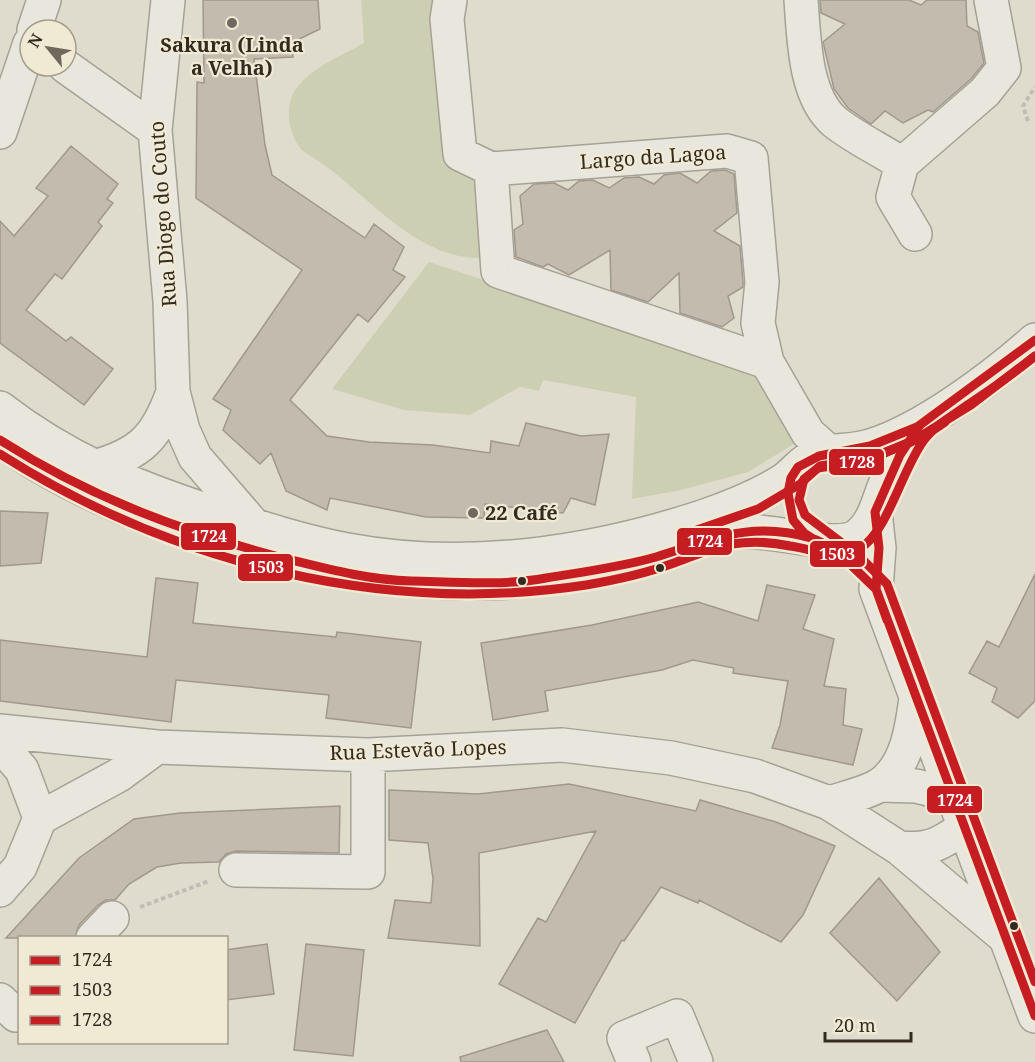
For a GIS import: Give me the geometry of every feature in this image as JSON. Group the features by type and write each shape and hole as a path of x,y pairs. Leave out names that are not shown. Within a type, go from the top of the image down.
{"street":[{"path":"38,18 44,0"},
{"name":"Rua Diogo do Couto","path":"168,0 155,130 170,301 173,392 183,430 195,457 234,506 256,526"},
{"name":"Largo da Lagoa","path":"450,0 447,19 460,154 492,169 727,151 751,158 762,282 758,323 768,362 808,433 836,452"},
{"path":"801,0 805,61 814,90 834,121 902,164"},
{"path":"915,234 893,197 902,164 985,92 1004,68 991,0"},
{"path":"78,76 155,130"},
{"path":"0,132 18,78"},
{"path":"492,169 498,271 768,362"},
{"path":"0,408 65,453 94,467 149,491 256,526 348,550 436,558 484,559 619,542 702,517 753,498 793,474 815,455 869,447 920,425 1035,340"},
{"name":"Rua Diogo do Couto","path":"94,467 118,460 145,443 164,418 173,392"},
{"path":"0,440 25,458 87,490 136,512 210,539 331,570 408,581 487,582 554,577 655,557 720,535 740,531 839,543 855,537 867,527 900,455 920,425"},
{"path":"836,452 866,465 878,489 879,548 876,589 1035,1016"},
{"path":"793,474 787,502 798,528 876,589"},
{"path":"879,785 894,770 905,751 912,732 916,698"},
{"name":"Rua Estevão Lopes","path":"0,731 158,747 368,755 562,745 671,758 755,776 829,803 900,848 1006,938"},
{"path":"0,744 22,770 40,818"},
{"path":"0,890 20,867 40,818 119,775 158,747"},
{"path":"236,870 368,872 368,755"},
{"path":"829,803 879,785 916,786 953,795"},
{"path":"900,848 920,850 940,844 965,827"},
{"path":"0,1000 16,1015 18,1014"},
{"path":"634,1062 624,1038 677,1017 696,1062"}],"path":[{"path":"1028,122 1023,106 1035,87"},
{"path":"102,928 236,870"}],"green space":[{"path":"361,0 438,0 481,183 484,258 460,256 438,250 417,239 302,150 294,136 289,110 292,96 298,87 314,71 364,43"},
{"path":"429,262 765,372 797,442 748,472 681,490 632,499 636,397 543,380 539,391 520,387 470,415 404,410 332,389"}],"building":[{"path":"203,0 318,0 320,29 291,43 293,57 254,59 265,145 272,175 365,238 374,224 404,247 393,270 405,277 368,322 358,314 290,400 327,436 369,442 433,445 490,453 491,441 519,446 526,423 581,436 609,434 595,505 571,498 563,513 485,504 484,518 426,517 330,498 327,510 286,491 271,453 260,464 223,430 231,410 213,399 302,270 196,198 197,82 204,83"},
{"path":"820,0 909,0 921,5 927,0 966,0 967,26 978,32 984,63 971,79 933,112 928,110 903,123 885,111 871,124 848,108 834,89 823,42 845,24 821,13"},
{"path":"71,146 118,184 107,199 113,203 98,222 102,226 62,279 55,274 26,310 66,341 71,337 113,369 84,405 0,343 0,221 14,236 48,196 36,188"},
{"path":"725,170 734,174 737,213 714,231 740,246 743,282 743,287 728,296 734,318 722,327 680,313 679,273 648,302 611,290 610,250 569,275 548,264 543,267 516,257 514,230 523,224 520,196 534,184 554,183 568,190 579,181 593,180 609,188 624,178 639,177 654,184 664,175 680,173 697,183 711,171"},
{"path":"0,511 48,513 41,563 0,566"},
{"path":"1035,574 1035,701 1018,718 992,702 997,688 969,673 987,641 999,647"},
{"path":"156,578 198,583 193,623 336,637 337,632 421,642 411,728 326,718 329,695 176,680 171,722 0,701 0,640 147,657"},
{"path":"767,585 815,595 803,629 834,639 824,686 846,689 843,725 862,729 853,765 772,748 780,725 788,681 733,673 734,668 693,660 662,670 545,691 548,711 493,720 481,643 592,625 698,602 758,621"},
{"path":"569,784 696,811 700,800 776,822 835,846 803,915 781,942 699,900 698,903 661,887 624,941 622,940 575,1023 499,984 538,918 546,922 596,831 479,853 480,946 388,938 395,900 431,903 433,879 428,843 389,840 389,790 478,794"},
{"path":"340,806 339,853 236,851 226,854 219,862 181,863 157,867 129,884 115,900 106,900 98,905 79,925 76,936 6,938 79,858 134,819 180,813"},
{"path":"879,878 940,952 897,1001 830,933"},
{"path":"267,944 274,994 228,1000 228,950"},
{"path":"306,944 364,950 353,1056 294,1050"},
{"path":"547,1030 564,1062 461,1062 460,1057"}],"transit line":[{"name":"1724","path":"843,558 804,533 793,520 788,493 791,478 798,467 819,456 870,446 917,427 1035,340"},
{"name":"1503","path":"0,454 66,492 136,525 207,552 281,572 357,586 433,593 510,593 619,579 661,568 716,548 739,543 776,544 834,554 859,549 878,530 916,452 928,435 945,420 1035,356"},
{"name":"1728","path":"1035,356 971,405 911,442 863,461 818,468 804,479 799,500 805,515 858,555 887,584 1035,982"},
{"name":"1724","path":"887,620 876,589 879,548 875,512 900,455 920,425 936,413"},
{"name":"1503","path":"691,532 758,509 800,484 820,466 873,458 926,435 945,422"},
{"name":"1724","path":"0,440 67,479 172,524 283,558 346,573 379,578 479,583 530,580 629,564 732,534 750,532 789,533 811,538 829,547 876,589 1035,1016"}],"place":[{"name":"Sakura (Linda a Velha)","path":"232,23"},
{"name":"22 Café","path":"473,513"}]}
